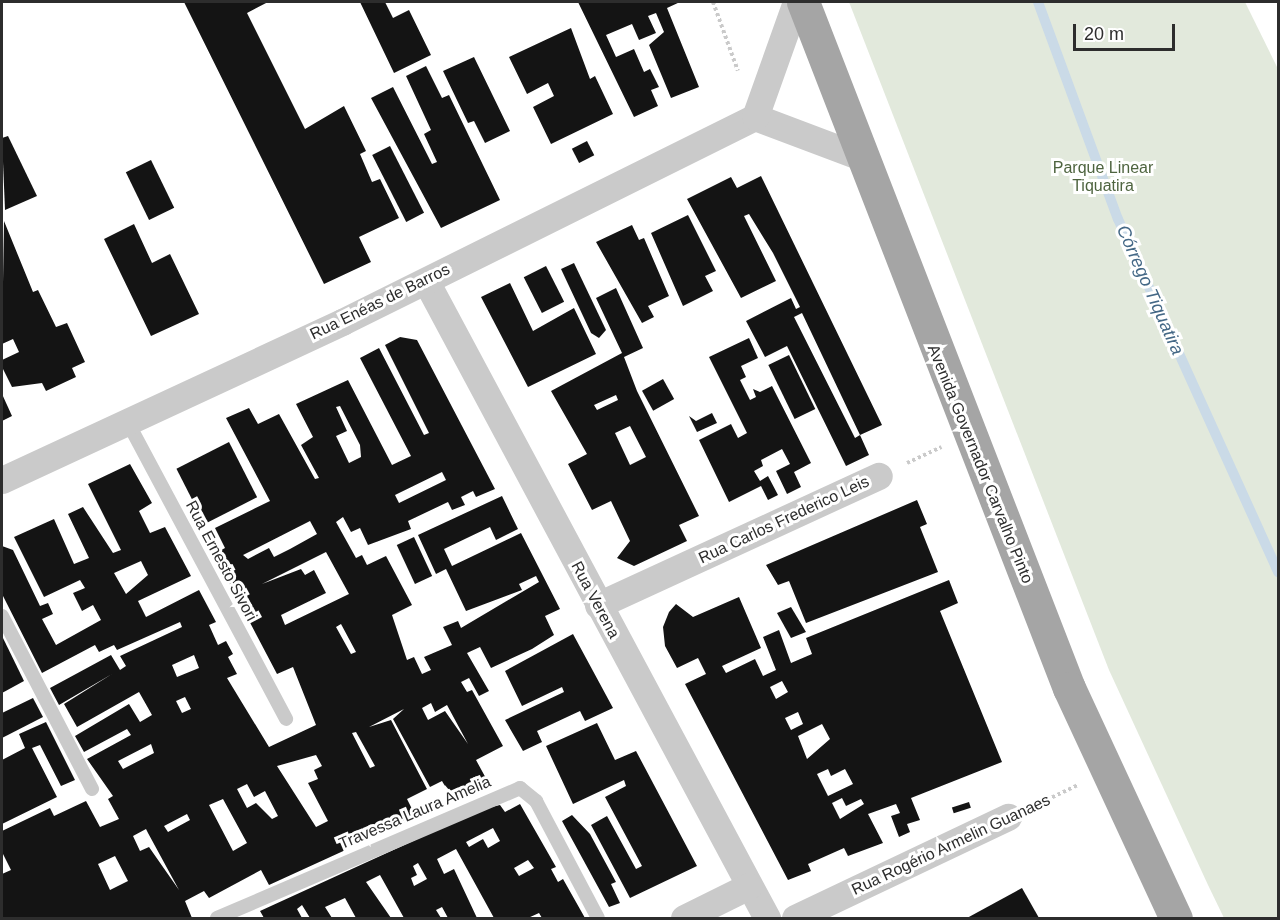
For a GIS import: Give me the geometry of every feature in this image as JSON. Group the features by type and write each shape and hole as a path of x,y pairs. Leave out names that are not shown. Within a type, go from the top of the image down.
{"main road":[{"name":"Avenida Governador Carvalho Pinto","path":"803,2 969,434 1108,772 1176,918"}],"street":[{"path":"796,2 755,117 861,157"},
{"name":"Rua Enéas de Barros","path":"2,480 126,419 426,281 755,117"},
{"name":"Rua Verena","path":"426,281 766,918"},
{"name":"Rua Carlos Frederico Leis","path":"598,605 879,476"},
{"name":"Rua Rogério Armelin Guanaes","path":"795,918 1008,818"},
{"path":"684,918 749,886"}],"lane":[{"name":"Rua Ernesto Sivori","path":"126,419 286,718"},
{"path":"2,616 92,789"},
{"name":"Travessa Laura Amelia","path":"217,918 520,788 536,801 598,918"}],"path":[{"path":"713,2 755,117"},
{"name":"Rua Carlos Frederico Leis","path":"879,476 969,434"},
{"name":"Rua Rogério Armelin Guanaes","path":"1008,818 1108,772"}],"green space":[{"name":"Parque Linear Tiquatira","path":"849,2 1245,2 1278,69 1278,918 1224,918 1208,885 1109,670"}],"building":[{"path":"184,2 268,2 247,13 305,129 344,106 366,151 360,154 372,182 380,179 399,218 359,237 371,262 324,284"},
{"path":"360,2 385,2 393,18 409,10 431,55 394,73"},
{"path":"578,2 680,2 667,8 699,87 671,98 649,45 664,32 656,13 648,16 656,33 639,40 632,24 606,35 616,57 634,49 644,72 650,69 659,87 651,90 658,106 634,117"},
{"path":"571,28 590,79 595,76 613,114 551,144 533,107 554,96 548,83 527,94 509,57"},
{"path":"474,57 510,131 485,143 474,121 468,123 443,71"},
{"path":"426,66 442,98 449,95 500,200 441,228 371,98 393,87 432,164 437,162 424,134 431,130 406,76"},
{"path":"8,136 37,196 5,210 2,138"},
{"path":"587,141 594,155 579,163 572,149"},
{"path":"390,146 424,213 406,222 372,155"},
{"path":"151,160 174,208 149,220 126,172"},
{"path":"761,176 882,425 860,435 869,455 846,466 787,346 765,357 746,321 791,298 796,309 800,307 773,253 749,214 744,216 776,281 741,298 687,199 731,177 737,188","holes":["802,313 860,435 855,438 794,317"]},
{"path":"688,215 716,271 705,276 713,291 683,306 651,233"},
{"path":"4,221 33,292 38,290 56,327 67,323 85,362 72,368 76,377 46,391 42,383 12,387 2,367 2,360 19,352 13,339 2,344"},
{"path":"134,224 152,263 170,254 199,314 151,336 104,239"},
{"path":"632,225 639,240 644,238 669,296 648,306 654,317 642,323 596,242"},
{"path":"574,263 606,330 599,338 591,333 561,269"},
{"path":"546,266 564,302 542,313 524,277"},
{"path":"510,283 533,331 574,308 596,354 528,387 481,297"},
{"path":"616,288 643,348 624,357 637,391 699,516 679,525 687,541 634,566 617,558 630,541 611,501 592,510 568,464 587,454 551,391 622,353 596,298","holes":["616,395 618,400 597,410 594,405","630,426 646,457 630,465 615,433"]},
{"path":"400,337 417,340 495,489 476,497 473,491 461,497 465,505 452,510 448,502 408,521 411,529 368,545 360,528 351,532 343,517 336,522 356,558 362,555 367,565 386,556 412,605 392,615 407,660 414,657 422,674 431,670 424,657 452,645 443,627 458,621 461,628 539,582 536,576 519,584 522,590 466,611 446,569 436,574 418,535 502,496 518,529 496,540 490,527 444,549 452,566 521,533 560,609 545,616 554,635 532,649 491,668 480,647 467,653 489,691 479,696 469,678 461,682 467,692 472,690 503,746 476,760 488,782 453,800 442,781 430,787 393,719 404,709 369,727 391,720 427,789 407,799 416,817 379,834 377,829 357,838 363,842 269,885 261,870 209,898 204,891 185,901 192,918 2,918 2,874 11,870 2,852 2,831 50,808 54,816 86,801 100,827 119,819 108,799 113,796 87,759 131,735 127,729 84,752 75,736 129,704 140,722 152,715 139,692 77,727 64,704 112,674 59,705 50,688 111,655 120,670 126,666 120,656 182,627 180,622 117,650 114,645 99,652 95,645 42,673 2,594 2,546 13,550 40,606 48,603 53,614 42,619 56,645 101,620 93,605 82,611 73,593 85,588 80,580 44,597 14,537 54,519 74,564 89,558 68,514 83,507 113,553 121,550 88,484 130,464 152,503 139,511 150,533 165,527 191,576 138,601 146,617 199,590 216,622 209,625 218,645 226,641 233,654 228,657 237,674 227,678 269,747 316,725 293,667 277,674 214,554 225,548 215,528 270,501 226,418 249,408 258,424 279,414 315,479 319,478 301,445 313,437 296,404 348,380 392,465 411,456 360,358 379,348 424,435 429,433 385,345","holes":["340,406 360,445 361,457 349,463 336,436 347,431 336,407","442,472 446,480 399,503 395,495","310,521 317,534 274,557 269,548 248,559 243,555","326,552 349,594 285,625 281,615 326,593 314,570 305,575 301,569 262,584","141,561 148,575 126,594 114,573","341,624 356,652 351,654 336,627","194,655 199,668 177,677 172,665","185,697 191,709 182,713 176,701","431,703 435,712 447,705 468,744 445,711 428,720 422,708","356,732 375,766 370,768 352,733","151,744 154,753 123,769 118,761","316,755 322,766 314,770 318,779 308,783 328,821 316,827 277,766","247,784 254,797 265,791 278,816 272,819 256,803 247,808 237,789","223,799 247,843 233,851 209,805","187,814 190,820 168,832 164,826","146,829 179,890 149,847 140,851 133,836","115,856 128,881 110,890 98,864"]},
{"path":"749,338 758,358 741,366 746,377 740,380 750,400 756,397 753,389 760,392 772,386 811,463 794,472 801,487 787,494 776,471 790,464 782,449 761,460 763,466 754,471 760,481 768,476 778,495 768,500 761,486 729,502 699,440 731,424 738,438 747,433 709,357"},
{"path":"789,355 815,409 795,419 768,365"},
{"path":"663,379 674,399 653,411 642,391"},
{"path":"2,394 12,416 2,421"},
{"path":"712,413 717,423 697,432 689,416 696,421"},
{"path":"229,442 257,497 205,524 176,469"},
{"path":"917,500 927,524 920,527 938,572 806,623 789,581 778,585 766,565"},
{"path":"414,537 432,576 415,584 397,545"},
{"path":"949,580 958,603 940,611 1002,762 911,798 920,820 907,824 910,832 899,837 891,816 900,813 896,804 868,814 883,843 848,856 844,848 808,864 811,871 788,880 685,684 706,674 698,658 677,668 665,646 663,627 669,612 676,604 693,617 739,597 761,648 722,666 726,673 755,659 763,676 776,670 763,637 779,630 791,663 812,654 806,638","holes":["782,681 788,692 776,699 770,687","798,712 803,724 791,730 785,718","822,724 830,739 807,759 798,736","828,769 831,776 845,769 853,784 828,796 817,774","842,798 846,806 861,799 864,804 840,819 832,803"]},
{"path":"791,607 806,632 791,638 777,613"},
{"path":"573,634 613,708 585,721 580,711 537,731 542,742 523,751 505,720 564,692 562,687 522,706 505,671"},
{"path":"2,636 24,681 2,693"},
{"path":"33,698 43,717 2,738 2,713"},
{"path":"46,722 75,780 61,786 40,745 32,748 57,797 2,824 2,760 25,748 19,734"},
{"path":"597,723 615,760 636,751 697,866 630,898 591,825 607,816 636,869 642,866 605,797 626,786 624,780 573,804 546,746"},
{"path":"969,802 971,808 954,813 952,808"},
{"path":"520,804 556,867 551,869 558,882 563,879 585,918 542,918 539,913 528,918 494,918 456,849 437,859 444,874 454,869 477,918 448,918 442,907 436,910 441,918 404,918 380,875 366,882 391,918 356,918 345,898 325,907 332,918 310,918 302,905 297,909 302,918 264,918 260,911 483,809 500,805 505,812","holes":["493,828 500,841 488,848 483,839 469,847 466,842","528,860 534,868 519,876 514,868","418,863 427,879 414,886 411,878 417,875 413,866"]},
{"path":"572,815 590,834 616,882 611,884 620,903 609,907 562,821"},
{"path":"1022,888 1039,918 967,918"}],"waterway":[{"name":"Córrego Tiquatira","path":"1038,2 1118,219 1278,572"}]}
